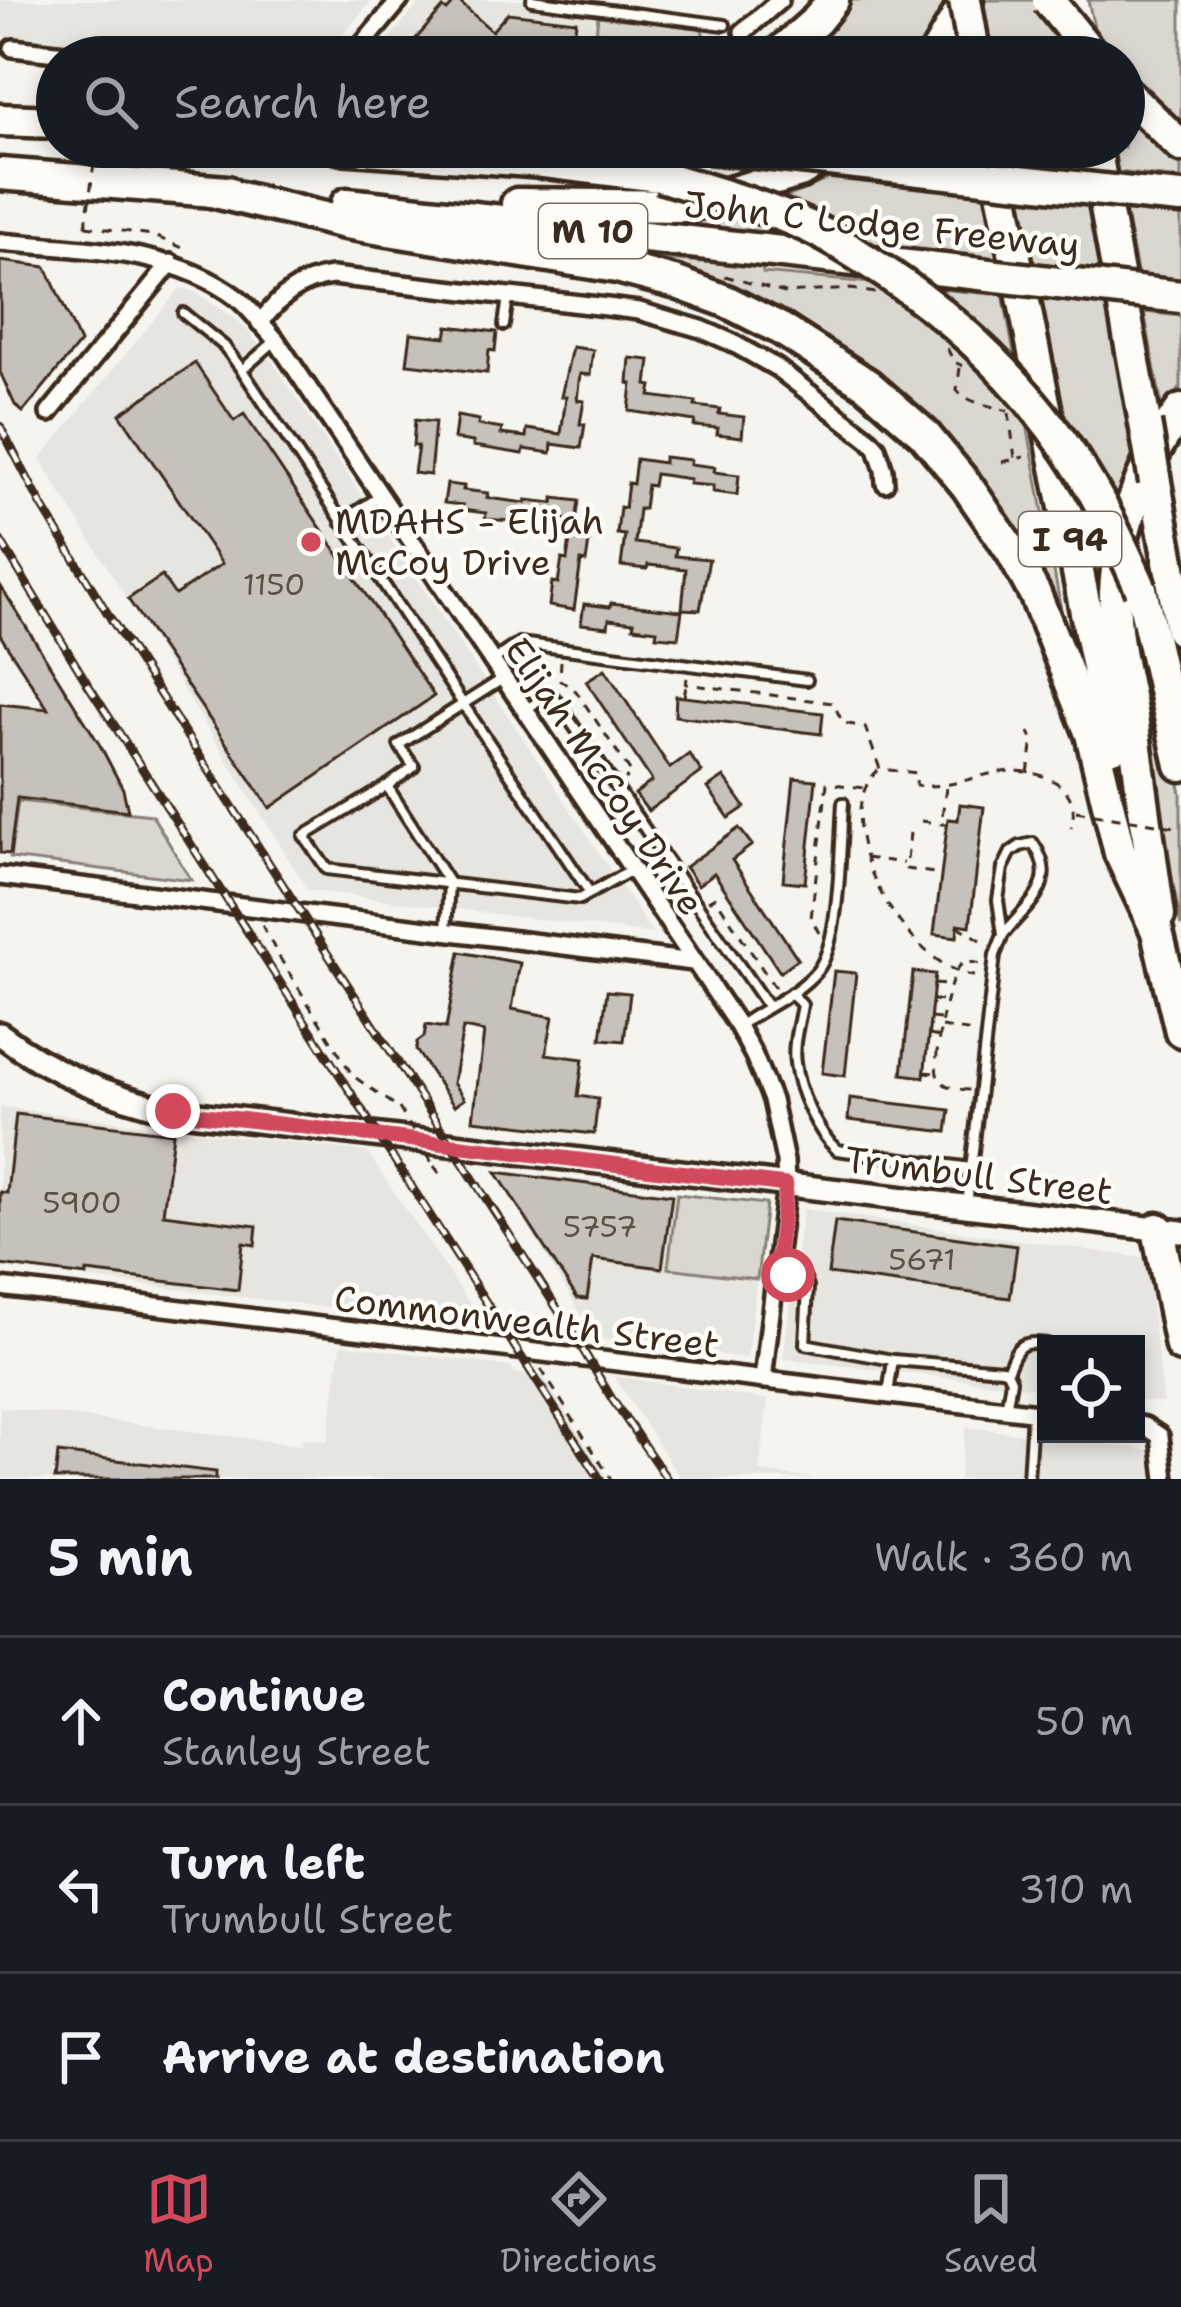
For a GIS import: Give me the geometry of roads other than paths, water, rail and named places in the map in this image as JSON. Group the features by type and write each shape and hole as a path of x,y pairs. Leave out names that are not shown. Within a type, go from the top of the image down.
{"highway":[{"path":"799,36 833,0"},
{"path":"946,36 966,0"},
{"path":"966,0 972,36"},
{"path":"1048,0 1077,36"},
{"path":"1068,0 1074,36"},
{"path":"1145,111 1181,146"},
{"path":"0,120 36,121"},
{"path":"594,168 660,176 807,226 928,302 1004,371 1060,439 1103,508 1141,589 1181,765"},
{"path":"416,211 504,204 686,206 807,168"},
{"name":"John C Lodge Freeway","path":"902,168 1181,198"},
{"name":"I 94","path":"997,168 1106,720 1181,1031"},
{"name":"I 94","path":"1099,168 1181,630"},
{"name":"John C Lodge Freeway","path":"0,174 416,211 676,263 980,274 1181,297"},
{"path":"212,191 345,223 617,267 676,263 726,301 830,358 868,385 924,434 967,486 1036,594 1091,734 1120,854 1156,929"},
{"path":"1166,968 1115,595 1135,498 1163,436 1181,410"},
{"path":"1170,1231 1161,1253 1181,1346"}],"street":[{"path":"370,36 400,0"},
{"path":"742,32 780,0"},
{"path":"13,48 36,51"},
{"path":"0,242 171,263 236,297 260,323 292,289 332,276 639,311 731,342 794,380 877,448 885,483"},
{"path":"49,413 171,263"},
{"name":"Elijah McCoy Drive","path":"260,323 526,710 738,1027 763,1075 783,1146 786,1185 763,1380"},
{"path":"0,876 693,962"},
{"name":"Trumbull Street","path":"1,1037 74,1080 173,1111 1170,1231"},
{"name":"Commonwealth Street","path":"0,1288 1037,1413"},
{"path":"1145,1428 1160,1436 1165,1479"}],"lane":[{"path":"532,0 725,26"},
{"path":"504,326 508,295"},
{"path":"183,313 224,346 242,370 590,893"},
{"path":"242,370 276,340"},
{"path":"341,522 381,495"},
{"path":"492,661 519,643 807,680"},
{"path":"504,678 399,745 414,767 304,836 327,869 580,899 632,870"},
{"path":"526,710 550,693 768,1007"},
{"path":"387,786 448,883 446,932"},
{"path":"738,1027 791,993 827,956 843,803"},
{"path":"967,1207 995,955 1003,935 1039,892 1044,866 1033,843 1012,852 1003,868 998,900 1003,935"},
{"path":"791,993 802,1005 795,1064 826,1140 837,1150 971,1168"},
{"path":"776,1273 805,1279 805,1344 893,1360 1007,1371"},
{"path":"1006,1410 1011,1380 1007,1371 1018,1346 1037,1344"},
{"path":"888,1395 893,1360"},
{"path":"1028,1479 1037,1425"}],"railway":[{"path":"0,426 111,619 667,1479"},
{"path":"0,540 87,683 600,1479"}],"place":[{"name":"MDAHS - Elijah McCoy Drive","path":"311,542"}]}
